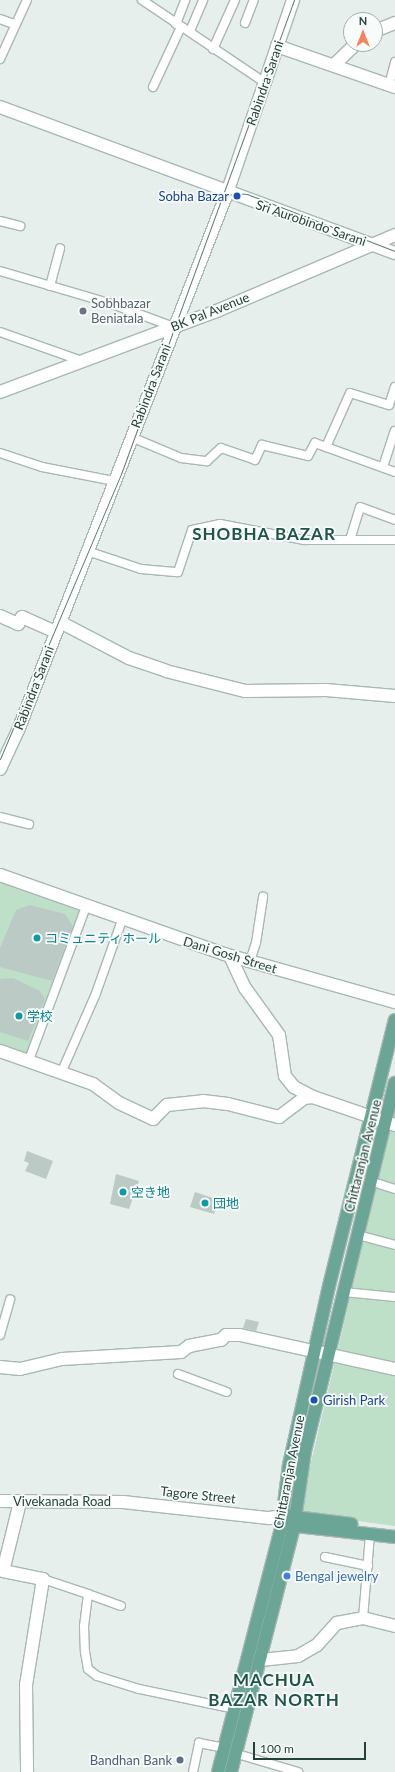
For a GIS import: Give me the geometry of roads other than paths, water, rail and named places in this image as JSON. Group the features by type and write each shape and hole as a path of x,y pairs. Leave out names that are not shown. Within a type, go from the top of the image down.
{"main road":[{"path":"218,1772 229,1750 235,1709 288,1521 289,1465 314,1351 370,1116 395,1020"},
{"name":"Chittaranjan Avenue","path":"231,1772 229,1750 261,1660 288,1521 330,1355 370,1181 390,1123 395,1083"},
{"path":"288,1521 395,1530"},
{"path":"288,1521 395,1537"}],"street":[{"path":"0,59 14,24 27,0"},
{"path":"142,0 264,82"},
{"path":"153,87 179,25 185,0"},
{"path":"190,31 203,0"},
{"path":"213,49 235,0"},
{"path":"245,23 254,0"},
{"name":"Rabindra Sarani","path":"0,769 58,627 227,193 293,0"},
{"path":"0,19 14,24"},
{"path":"383,28 395,23"},
{"path":"277,46 335,64 392,86 395,62"},
{"path":"335,64 348,52"},
{"name":"Sri Aurobindo Sarani","path":"0,108 227,193 395,253"},
{"path":"0,221 20,226"},
{"name":"BK Pal Avenue","path":"0,392 174,327 375,245 395,235"},
{"path":"50,286 60,248"},
{"path":"0,272 112,304 174,327"},
{"path":"0,332 82,362"},
{"path":"326,447 350,393 389,405 395,387"},
{"path":"383,467 395,431"},
{"path":"131,438 181,458 207,461 221,448 255,460 262,445 308,456 315,443 395,472"},
{"path":"0,453 42,467 114,481"},
{"path":"350,540 360,507 395,520"},
{"path":"87,551 141,569 178,572 192,530 220,524 304,540 395,540"},
{"path":"0,616 18,624 22,617 58,627 129,658 166,671 245,691 326,690 395,696"},
{"path":"0,817 29,824"},
{"name":"Dani Gosh Street","path":"0,875 122,920 230,956 395,1002"},
{"path":"250,961 256,943 263,897"},
{"path":"29,1060 86,907"},
{"path":"62,1071 95,996 122,920"},
{"path":"230,956 245,988 279,1035 285,1076 294,1087 313,1096 390,1123"},
{"path":"0,1051 62,1071 92,1084 119,1103 153,1119 167,1105 203,1101 228,1104 279,1117 304,1098 313,1096"},
{"path":"370,1181 395,1189"},
{"path":"358,1235 395,1245"},
{"path":"344,1292 395,1297"},
{"path":"0,1335 10,1299"},
{"path":"0,1367 20,1369 62,1359 181,1352 189,1346 221,1340 226,1335 240,1335 395,1369"},
{"path":"178,1374 227,1392"},
{"name":"Vivekanada Road","path":"0,1501 123,1502"},
{"path":"20,1502 1,1571 43,1579 122,1606"},
{"name":"Tagore Street","path":"123,1502 288,1521"},
{"path":"363,1618 370,1534"},
{"path":"325,1557 368,1566"},
{"path":"27,1772 27,1673 43,1579"},
{"path":"88,1594 84,1626 85,1652 88,1668 92,1673 138,1689 235,1709"},
{"path":"261,1660 298,1656 318,1644 337,1622 363,1618 395,1626"},
{"path":"193,1772 199,1743 229,1750 280,1770 298,1772"}],"tram line":[{"path":"0,759 121,474 294,0"},
{"path":"220,200 234,193 247,194 395,251"}],"place":[{"name":"Sobha Bazar","path":"237,196"},
{"name":"Sobhbazar Beniatala","path":"83,311"},
{"name":"コミュニティホール","path":"37,938"},
{"name":"学校","path":"19,1016"},
{"name":"空き地","path":"123,1192"},
{"name":"団地","path":"205,1203"},
{"name":"Girish Park","path":"314,1400"},
{"name":"Bengal jewelry","path":"287,1576"},
{"name":"Bandhan Bank","path":"180,1760"}],"district":[{"name":"SHOBHA BAZAR","path":"264,534"},
{"name":"MACHUA BAZAR NORTH","path":"274,1690"}]}
